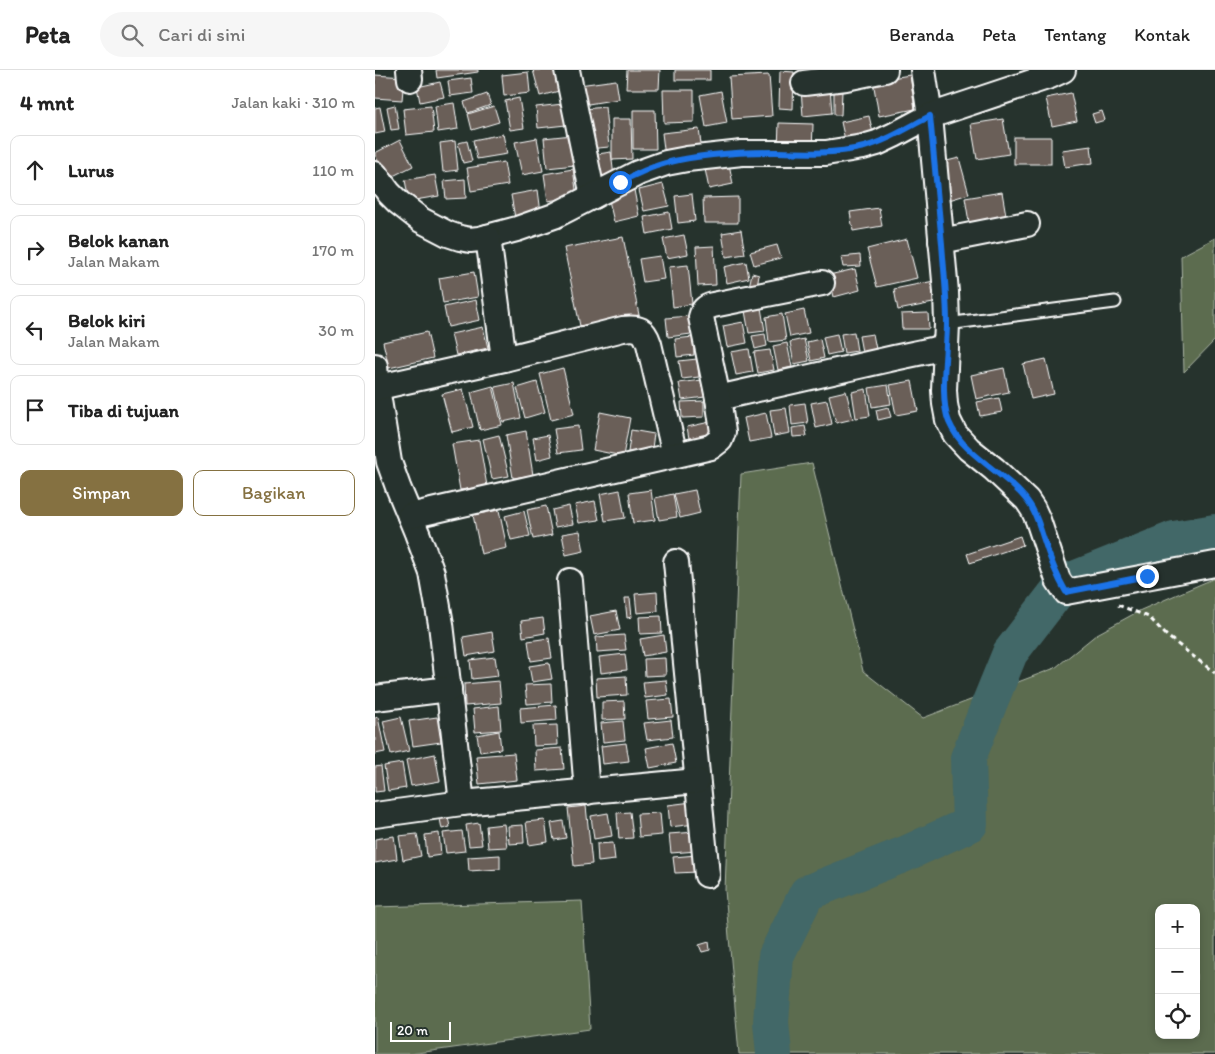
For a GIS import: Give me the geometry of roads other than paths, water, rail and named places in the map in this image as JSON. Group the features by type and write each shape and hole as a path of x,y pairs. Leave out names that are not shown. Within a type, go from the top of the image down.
{"street":[{"path":"567,70 593,196"},
{"path":"804,83 846,78 885,70"},
{"path":"923,70 930,116 946,292 944,397 948,420 955,434 969,449 1012,485 1030,504 1062,586 1147,576 1215,564"},
{"path":"375,174 398,202 421,220 448,234 465,239 479,239 545,219 574,207 638,173 666,163 742,153 826,153 843,151 877,143 930,116 1063,70"},
{"path":"941,241 1027,224"},
{"path":"488,237 505,359"},
{"path":"410,516 711,446 720,440 723,432 701,317 703,311 713,305 822,283"},
{"path":"462,803 441,624 433,580 426,555 398,487 382,463 376,381 505,359 633,328 643,332 649,344 675,455"},
{"path":"718,398 894,358 946,336"},
{"path":"676,562 707,875"},
{"path":"570,581 587,792"},
{"path":"375,698 449,689"},
{"path":"375,815 462,803 697,781"}],"lane":[{"path":"946,336 1115,302"}],"waterway":[{"path":"774,1054 771,1022 776,956 807,893 905,854 970,824 968,758 1010,653 1064,583 1174,539 1215,532"}]}
